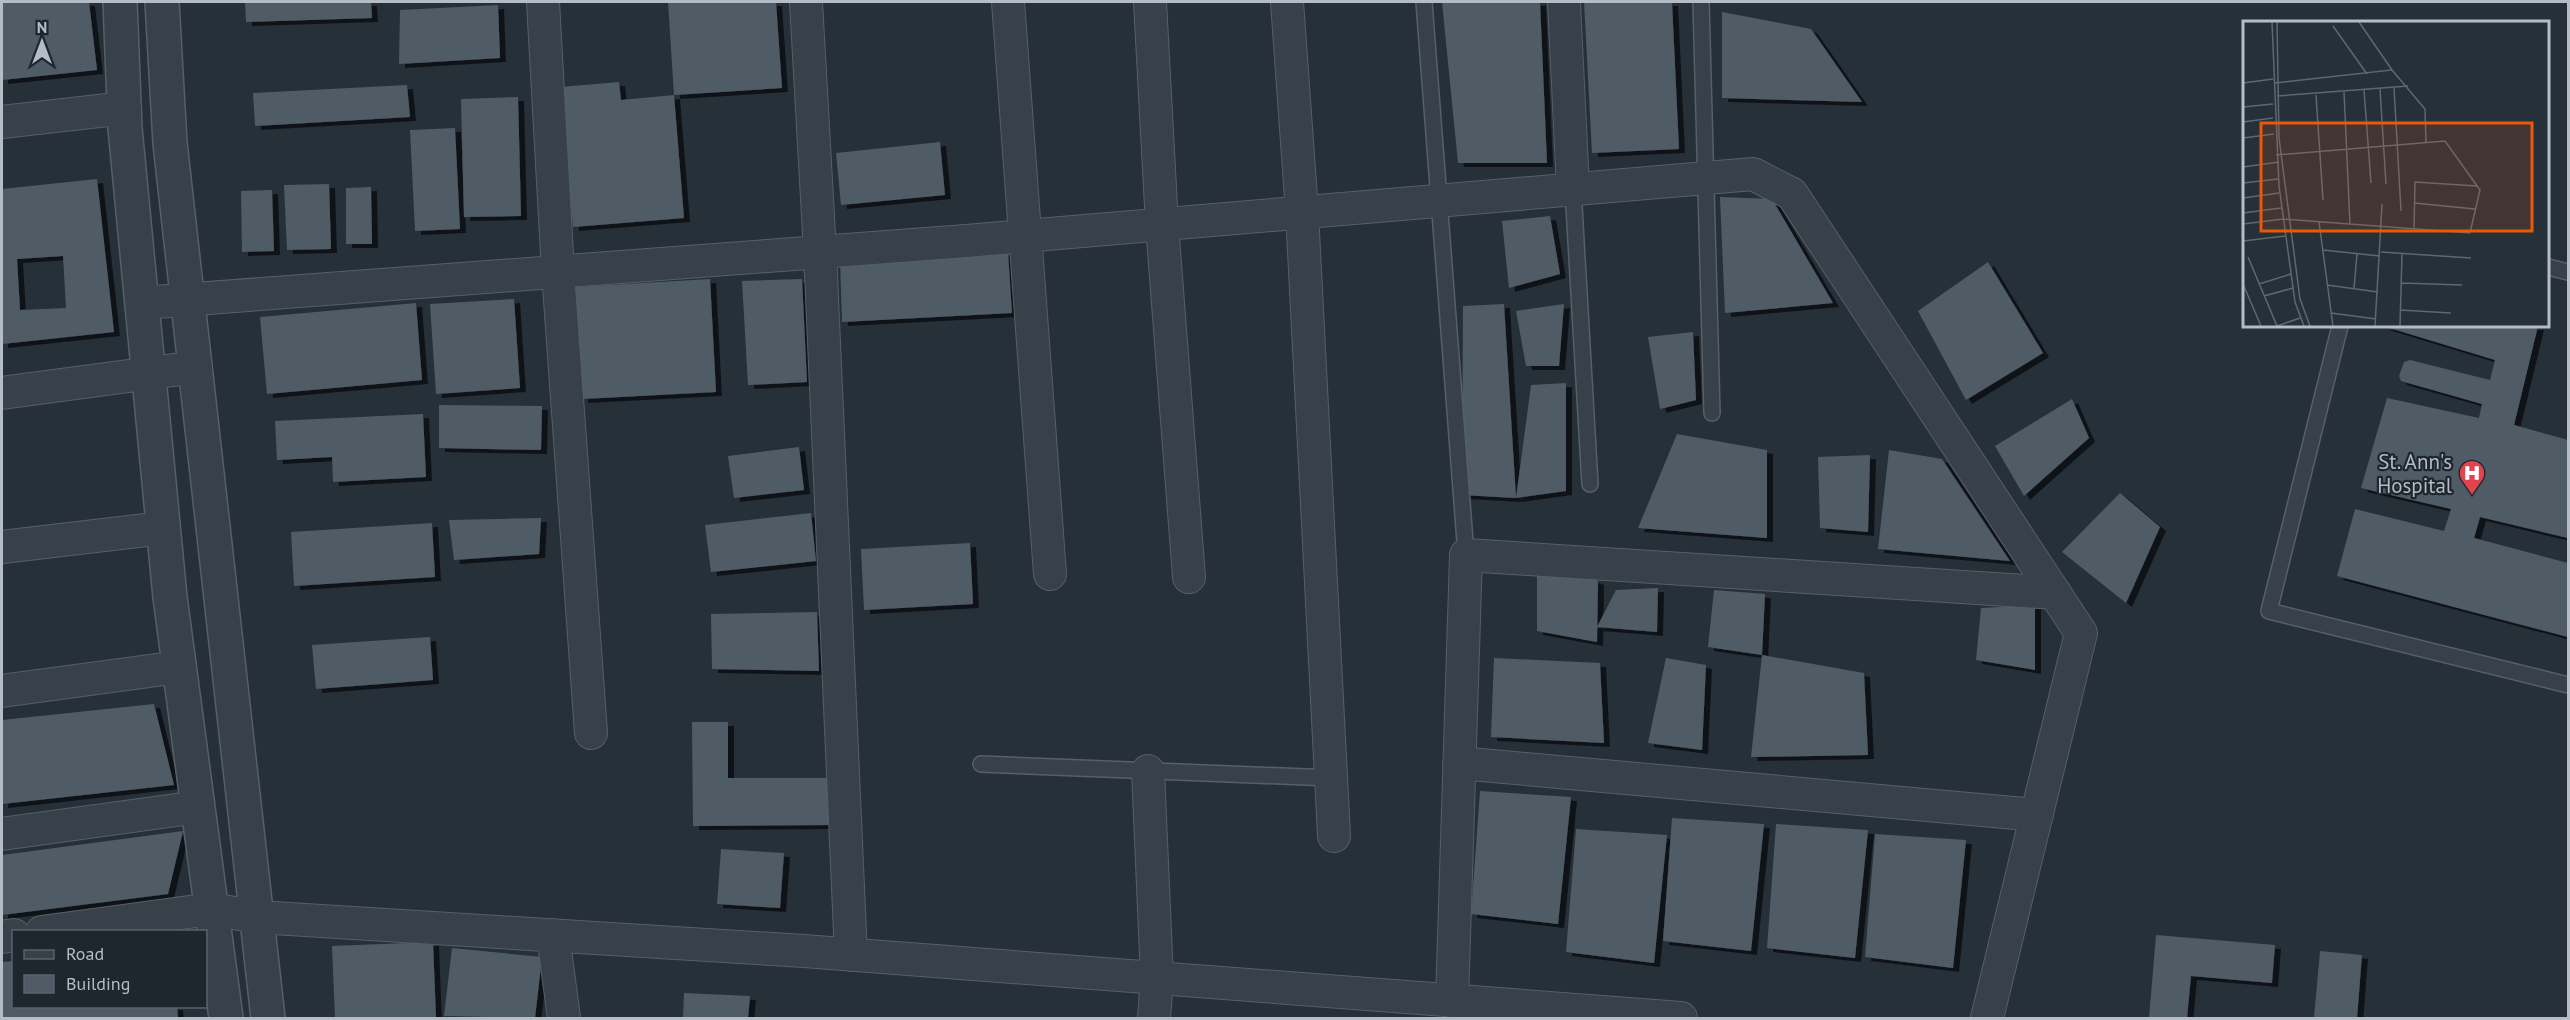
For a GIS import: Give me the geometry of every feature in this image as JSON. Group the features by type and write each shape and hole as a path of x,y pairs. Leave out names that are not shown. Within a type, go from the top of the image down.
{"street":[{"path":"120,2 124,108 164,528 179,667 226,1018"},
{"path":"162,2 170,143 268,1018"},
{"path":"543,2 558,272 591,733"},
{"path":"806,2 820,252 851,955"},
{"path":"1008,2 1050,574"},
{"path":"1150,2 1162,225 1189,577"},
{"path":"1287,2 1302,212 1334,836"},
{"path":"1564,2 1573,189"},
{"path":"2,122 124,108"},
{"path":"142,303 1162,225 1753,174 1792,194 2081,633 1987,1018"},
{"path":"2,393 196,367"},
{"path":"2,547 164,528"},
{"path":"1452,1001 1466,555 2055,593"},
{"path":"2,691 179,667"},
{"path":"1459,762 2037,815"},
{"path":"1148,771 1157,978 1154,1018"},
{"path":"2,834 198,807"},
{"path":"57,930 212,909 257,917 851,955 1681,1018"},
{"path":"553,935 564,1018"}],"lane":[{"path":"1424,2 1441,200 1466,555"},
{"path":"1701,2 1712,413"},
{"path":"1573,189 1590,484"},
{"path":"2549,267 2568,272"},
{"path":"2340,327 2269,611 2568,685"},
{"path":"981,764 1331,778"}],"building":[{"path":"2,2 89,2 97,70 2,80"},
{"path":"245,2 371,2 372,18 246,22"},
{"path":"668,2 776,2 782,88 674,95"},
{"path":"1442,2 1540,2 1547,163 1458,163"},
{"path":"1584,2 1672,2 1679,149 1592,153"},
{"path":"498,5 500,58 399,64 400,10"},
{"path":"1722,12 1811,29 1862,102 1722,98"},
{"path":"619,82 621,100 674,95 684,218 573,227 560,87"},
{"path":"407,85 410,117 255,126 253,93"},
{"path":"518,97 521,216 464,217 461,99"},
{"path":"455,128 460,229 415,231 410,130"},
{"path":"940,142 945,195 841,205 836,153"},
{"path":"97,179 114,332 2,344 2,189","holes":["63,256 66,308 20,310 17,259"]},
{"path":"329,184 331,249 287,250 284,185"},
{"path":"371,187 372,244 346,244 346,188"},
{"path":"272,190 274,251 242,252 241,191"},
{"path":"1720,197 1772,199 1833,303 1725,313"},
{"path":"1550,216 1560,274 1509,288 1502,221"},
{"path":"1008,252 1012,313 842,322 840,259"},
{"path":"1988,262 2043,353 1966,400 1918,311"},
{"path":"710,279 716,392 582,399 575,287"},
{"path":"802,279 807,382 748,385 742,281"},
{"path":"514,299 520,388 436,394 430,304"},
{"path":"416,303 422,380 267,394 260,317"},
{"path":"1504,304 1516,498 1462,495 1463,306"},
{"path":"1564,304 1559,366 1526,366 1516,311"},
{"path":"2386,327 2538,327 2514,425 2568,440 2568,538 2480,517 2474,538 2568,563 2568,637 2337,576 2355,509 2444,531 2451,509 2361,488 2387,398 2479,418 2482,404 2401,381 2399,376 2404,362 2410,360 2490,380 2495,360"},
{"path":"1693,332 1696,400 1660,409 1648,337"},
{"path":"1566,383 1566,491 1516,498 1531,385"},
{"path":"2072,399 2089,438 2024,496 1995,446"},
{"path":"439,405 542,406 541,450 439,448"},
{"path":"423,414 426,477 333,482 332,457 277,460 275,421"},
{"path":"1677,434 1767,450 1767,538 1638,528"},
{"path":"799,447 804,490 734,498 728,456"},
{"path":"1889,450 1942,459 2010,561 1878,549"},
{"path":"1870,455 1868,532 1820,528 1818,457"},
{"path":"2120,493 2160,527 2126,603 2062,552"},
{"path":"811,513 816,561 711,572 705,525"},
{"path":"541,518 539,554 454,560 449,520"},
{"path":"432,523 435,577 294,586 291,532"},
{"path":"970,543 973,604 864,610 861,549"},
{"path":"1537,559 1598,581 1597,642 1537,631"},
{"path":"1658,588 1657,632 1597,627 1616,590"},
{"path":"1714,590 1765,594 1762,655 1708,647"},
{"path":"2035,605 2035,670 1976,660 1981,608"},
{"path":"817,612 819,671 712,669 711,614"},
{"path":"430,637 433,680 316,689 312,645"},
{"path":"1762,655 1864,673 1868,755 1751,757"},
{"path":"1494,658 1600,663 1604,743 1491,737"},
{"path":"1666,658 1706,665 1702,750 1648,743"},
{"path":"154,704 174,785 2,804 2,720"},
{"path":"692,722 728,722 728,778 833,778 833,825 693,826"},
{"path":"1480,791 1571,797 1558,924 1471,914"},
{"path":"1672,818 1764,824 1751,951 1663,941"},
{"path":"1776,824 1868,830 1855,958 1767,948"},
{"path":"1576,829 1667,835 1654,963 1566,952"},
{"path":"183,831 168,894 2,915 2,855"},
{"path":"1875,834 1966,840 1953,968 1865,957"},
{"path":"721,849 784,853 780,908 717,904"},
{"path":"2156,935 2275,945 2272,983 2191,976 2187,1018 2149,1018"},
{"path":"433,942 436,1018 335,1018 332,946"},
{"path":"452,948 542,957 535,1018 444,1016"},
{"path":"2320,951 2362,955 2357,1018 2314,1018"},
{"path":"12,961 12,1008 177,1008 178,1018 2,1018 2,962"},
{"path":"684,993 750,996 748,1018 683,1018"}],"place":[{"name":"St. Ann's Hospital","path":"2472,496"}]}
